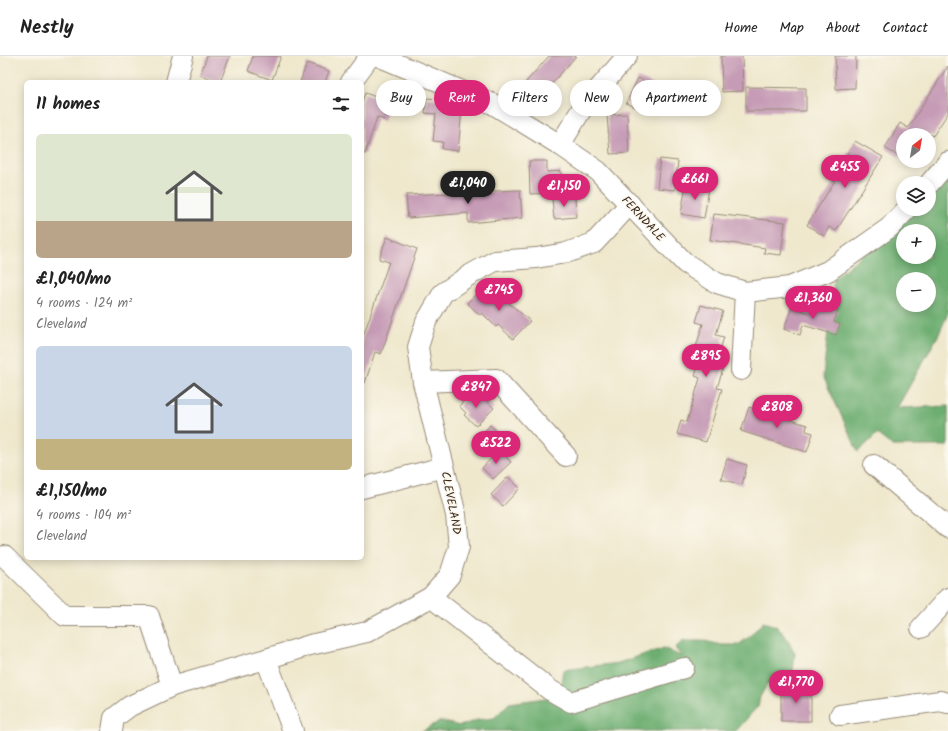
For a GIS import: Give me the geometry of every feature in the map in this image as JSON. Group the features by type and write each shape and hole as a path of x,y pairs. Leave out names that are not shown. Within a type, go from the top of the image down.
{"street":[{"path":"177,80 183,56"},
{"path":"352,80 370,56"},
{"name":"FERNDALE","path":"378,56 493,104 560,145 598,171 685,263 717,283 745,292 790,287 828,271 890,228 901,216"},
{"path":"560,145 583,107 627,56"},
{"path":"936,176 948,162"},
{"name":"CLEVELAND","path":"112,731 114,718 130,706 172,686 266,660 310,645 367,632 431,597 450,575 459,547 456,515 424,382 418,347 426,322 443,293 495,261 536,258 566,253 594,243 630,204"},
{"path":"741,370 745,292"},
{"path":"424,382 496,379 566,456"},
{"path":"874,465 948,528"},
{"path":"364,487 444,467"},
{"path":"4,556 65,616 149,616 172,686"},
{"path":"431,597 550,690 571,702 684,668"},
{"path":"921,628 945,608"},
{"path":"266,660 293,731"},
{"path":"840,715 940,701 948,703"}],"green space":[{"path":"948,172 948,313 939,334 897,408 948,406 948,446 892,446 877,434 858,452 823,376 834,279 896,225 896,264 936,264 936,224 898,224 907,216 936,216 936,185"},
{"path":"763,622 776,626 785,635 795,653 793,672 777,677 768,683 760,697 758,706 736,731 422,731 440,721 460,726 477,720 494,718 509,703 546,698 560,689 563,670 618,663 664,648 682,657 675,648 683,641 705,641 722,645 738,645 749,637"}],"building":[{"path":"207,56 230,56 221,80 214,80 200,75"},
{"path":"253,56 281,56 272,80 248,71"},
{"path":"549,56 576,56 555,80 528,80"},
{"path":"721,56 742,56 743,91 722,92"},
{"path":"835,56 856,56 855,88 836,89"},
{"path":"307,63 329,71 326,80 301,80"},
{"path":"948,66 948,113 936,131 936,128 908,128"},
{"path":"746,87 806,88 806,111 746,111"},
{"path":"365,93 376,97 376,116 385,116 384,120 377,117 364,154"},
{"path":"631,93 631,105 626,103"},
{"path":"427,98 434,99 434,114 426,113"},
{"path":"623,114 627,114 629,153 610,154 607,116 623,116"},
{"path":"436,116 461,116 458,151 442,149 443,142 433,141"},
{"path":"900,123 908,128 897,128"},
{"path":"896,130 896,155 885,148"},
{"path":"855,141 883,157 836,231 829,227 824,236 807,225 845,165 842,163"},
{"path":"660,159 678,161 675,190 657,188"},
{"path":"529,161 547,161 547,172 561,171 562,193 530,194"},
{"path":"686,184 709,188 704,218 681,214"},
{"path":"520,190 522,218 468,223 468,213 408,218 406,195"},
{"path":"575,197 576,217 554,219 552,199"},
{"path":"714,214 785,222 781,255 764,253 765,248 710,240"},
{"path":"387,237 417,249 381,354 375,352 365,383 364,333 389,262 379,259"},
{"path":"485,285 500,299 502,297 530,321 513,339 498,325 496,327 482,313 480,315 467,303"},
{"path":"815,303 838,310 834,322 840,324 836,335 803,325 800,335 784,329 792,307 811,314"},
{"path":"701,305 723,311 716,335 724,337 717,360 725,362 717,388 722,389 706,442 677,434 681,420 687,422 700,378 695,376 704,349 696,347 703,324 696,322"},
{"path":"478,393 494,408 476,426 464,415 466,413 459,406 469,396 472,399"},
{"path":"749,407 807,425 806,431 813,433 807,452 741,431"},
{"path":"490,425 503,437 486,453 474,442"},
{"path":"499,450 511,462 493,479 482,468"},
{"path":"727,459 747,465 742,485 721,479"},
{"path":"508,477 520,488 503,506 491,495"},
{"path":"781,688 811,688 811,721 781,721"}]}
